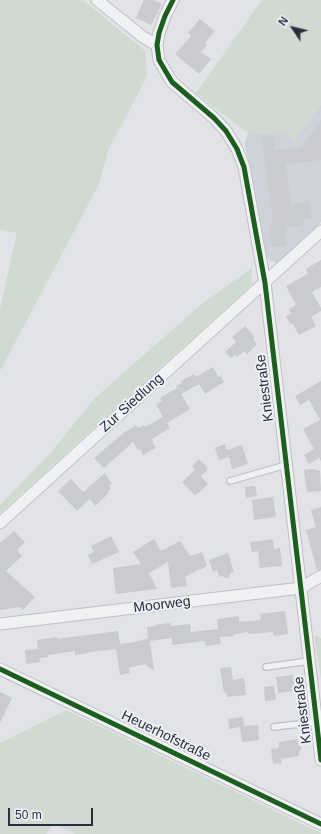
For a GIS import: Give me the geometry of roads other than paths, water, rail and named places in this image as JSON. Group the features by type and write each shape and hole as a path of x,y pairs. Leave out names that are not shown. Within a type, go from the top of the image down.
{"street":[{"path":"97,0 143,37 156,45 165,16 173,0"},
{"name":"Kniestraße","path":"156,45 159,60 172,82 214,118 226,131 237,148 244,167 265,283 321,760"},
{"name":"Zur Siedlung","path":"0,523 321,231"},
{"name":"Moorweg","path":"0,624 301,588 321,576"},
{"name":"Heuerhofstraße","path":"0,669 321,824"}],"lane":[{"path":"230,481 286,465"},
{"path":"266,668 309,661"},
{"path":"274,727 316,722"}]}
